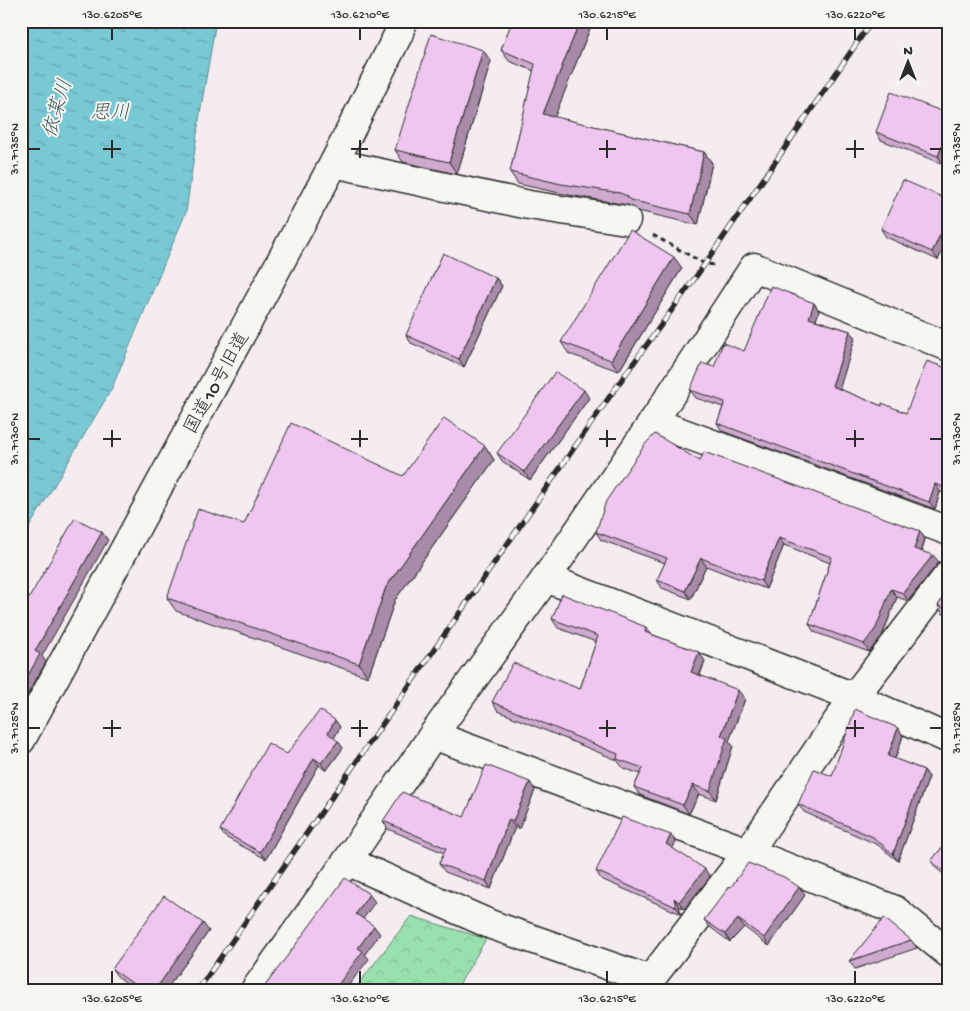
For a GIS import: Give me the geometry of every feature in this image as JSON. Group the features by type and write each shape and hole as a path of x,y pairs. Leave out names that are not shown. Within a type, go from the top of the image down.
{"street":[{"name":"国道10号旧道","path":"21,740 334,164 399,32 402,21"},
{"path":"334,164 529,205 626,220"},
{"path":"255,990 347,861 433,735 546,578 653,422 754,267 949,347"},
{"path":"653,422 949,531"},
{"path":"347,861 492,926 650,980 748,852 854,697 949,574"},
{"path":"546,578 854,697 949,739"},
{"path":"433,735 748,852 895,910 949,954"}],"path":[{"path":"626,220 705,264"}],"green space":[{"path":"411,916 486,939 456,990 354,990"}],"water":[{"name":"思川","path":"21,21 216,21 200,113 186,212 111,390 21,541"}],"building":[{"path":"512,21 580,21 543,114 704,152 690,214 630,200 627,196 620,193 561,184 510,172 535,64 501,50"},
{"path":"431,34 483,50 449,162 395,150"},
{"path":"891,92 949,114 949,128 938,156 876,132"},
{"path":"903,180 949,200 949,216 932,252 881,229"},
{"path":"630,230 674,257 611,360 561,342"},
{"path":"443,253 496,278 459,359 406,335"},
{"path":"771,286 814,303 809,318 850,331 832,386 882,406 882,403 906,413 927,361 949,369 949,410 944,422 949,424 949,489 935,484 929,502 717,423 725,402 690,390 702,363 714,367 723,343 744,351"},
{"path":"555,372 584,390 524,472 497,453"},
{"path":"444,418 485,446 386,587 359,664 167,598 198,509 244,524 291,423 403,476"},
{"path":"655,434 700,461 704,452 920,531 914,549 933,555 903,593 891,589 876,628 864,644 809,624 832,557 779,538 761,581 701,558 685,591 657,580 667,558 596,532 606,501 646,443"},
{"path":"75,518 102,532 35,651 40,654 21,688 21,612"},
{"path":"949,588 949,609 938,606"},
{"path":"562,594 646,627 645,632 699,652 691,672 738,690 721,736 727,738 710,791 693,785 683,805 634,787 643,768 617,759 618,754 492,702 513,663 580,689 598,636 552,619"},
{"path":"855,709 898,728 888,756 924,770 893,854 873,837 798,804 814,769 832,776"},
{"path":"320,710 335,720 328,733 338,741 321,763 314,758 260,852 220,830 268,743 287,754"},
{"path":"486,765 530,782 513,821 509,819 486,881 439,864 446,848 383,821 402,792 464,817"},
{"path":"949,784 949,794 944,789"},
{"path":"622,817 671,835 666,844 705,869 679,902 674,898 676,907 596,871"},
{"path":"949,839 949,875 931,861"},
{"path":"748,863 784,877 799,887 764,938 738,919 725,934 704,920"},
{"path":"345,878 369,894 356,914 374,926 358,948 363,951 334,990 262,990"},
{"path":"164,896 203,923 155,990 142,990 112,969"},
{"path":"884,918 911,940 849,961"}],"railway":[{"path":"198,990 617,386 705,264 872,21"}],"water label":[{"name":"依某川","path":"56,108"}]}
